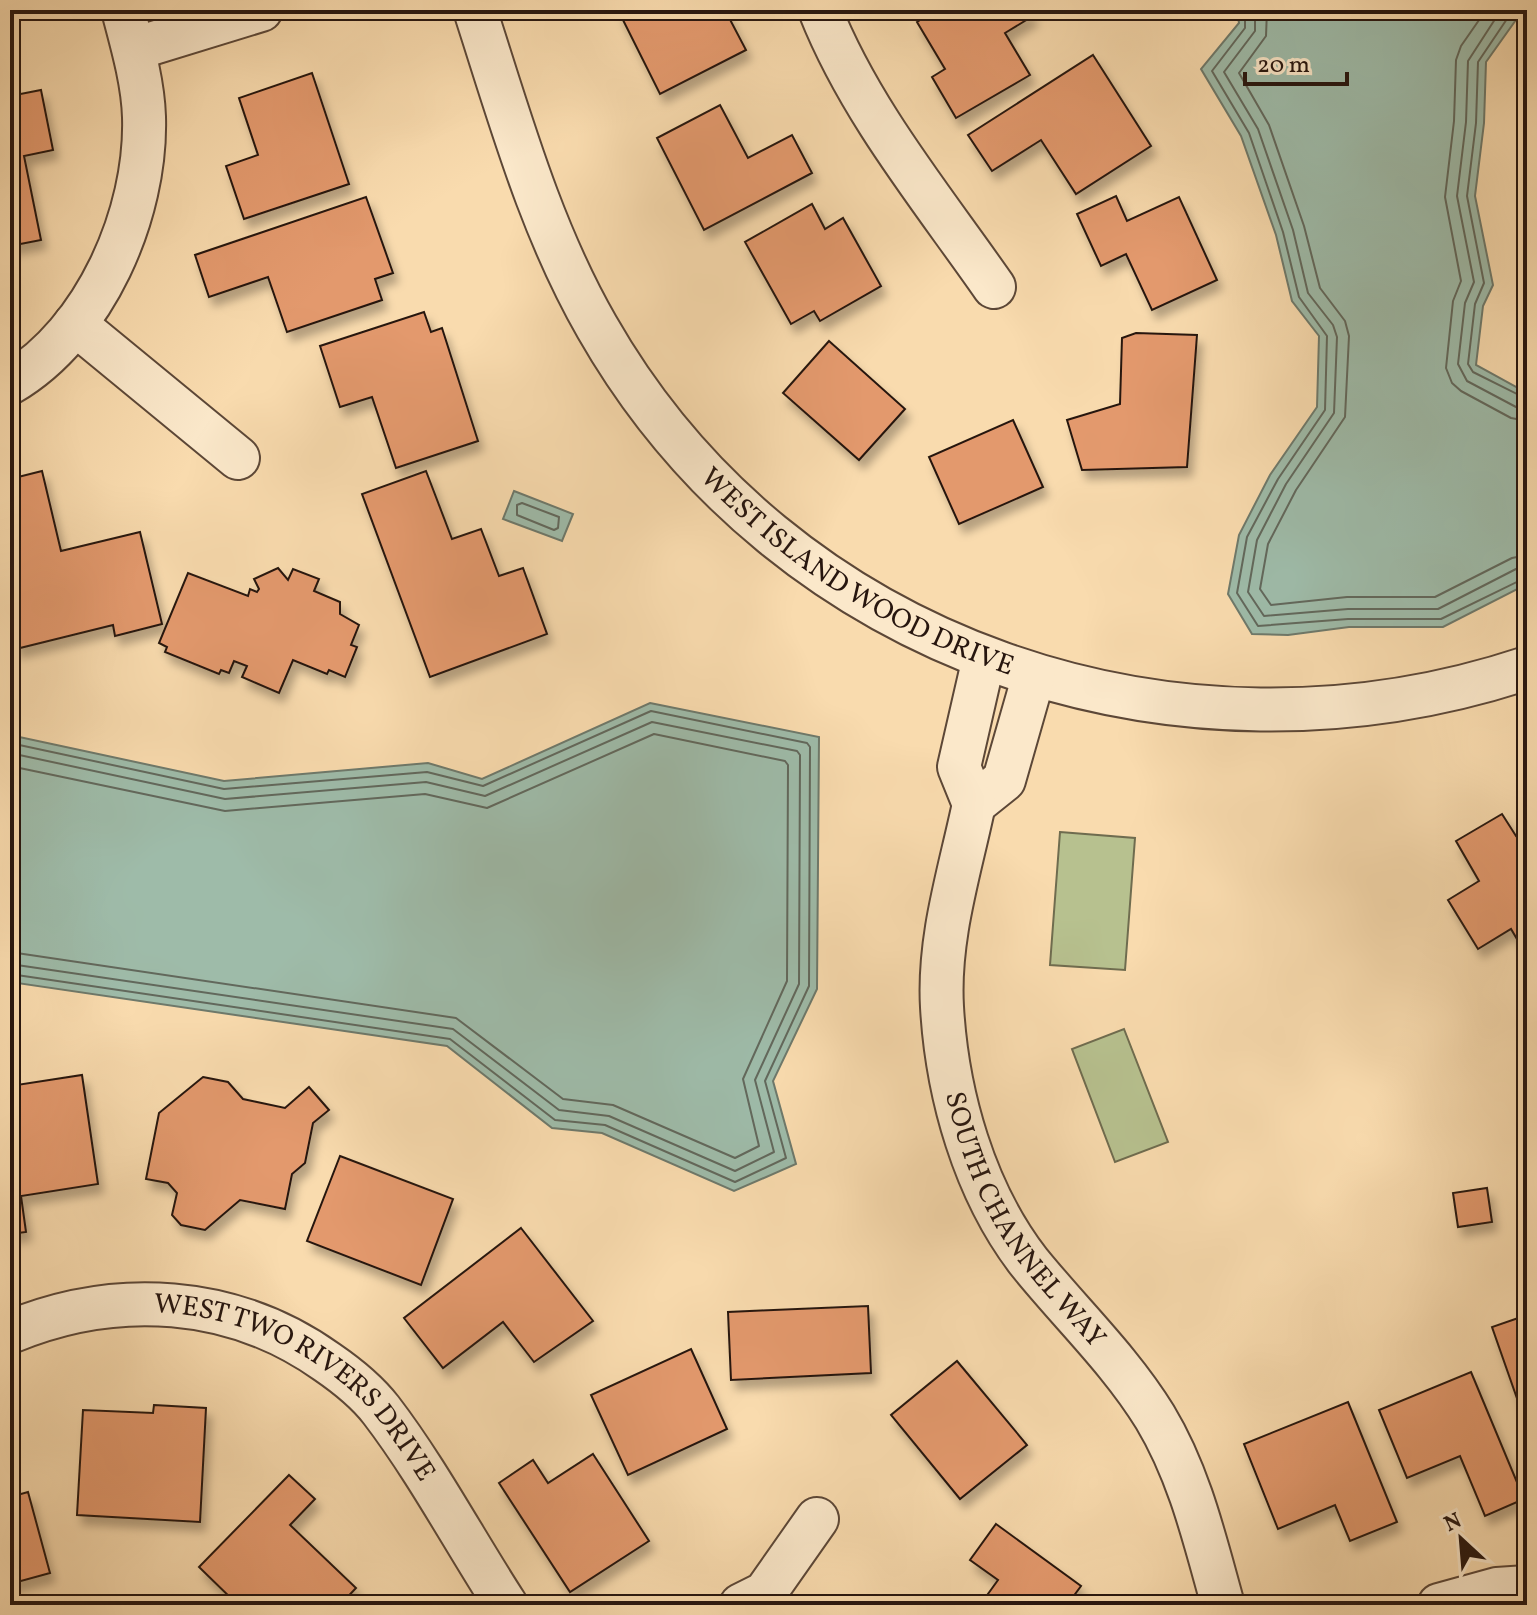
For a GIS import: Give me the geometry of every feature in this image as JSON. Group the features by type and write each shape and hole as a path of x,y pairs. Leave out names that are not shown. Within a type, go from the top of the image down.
{"street":[{"path":"10,383 23,376 75,324 115,260 138,194 144,117 129,30 261,10"},
{"name":"WEST ISLAND WOOD DRIVE","path":"475,10 527,170 559,254 597,327 650,406 703,468 805,559 864,598 934,636 1034,675 1155,703 1209,710 1305,711 1427,696 1527,668"},
{"path":"820,10 835,48 871,111 994,287"},
{"path":"75,324 238,458"},
{"path":"984,658 959,767 974,804 1004,780 1034,675"},
{"name":"SOUTH CHANNEL WAY","path":"974,804 949,909 942,966 942,1007 954,1096 990,1196 1028,1260 1121,1367 1156,1419 1183,1474 1223,1605"},
{"name":"WEST TWO RIVERS DRIVE","path":"10,1332 74,1310 133,1302 188,1304 251,1320 305,1346 345,1375 380,1409 506,1605"},
{"path":"741,1605 765,1593 817,1519"},
{"path":"1439,1605 1497,1589 1527,1587"}],"green space":[{"path":"1060,832 1135,838 1125,970 1050,965"},
{"path":"1124,1029 1168,1142 1115,1162 1072,1049"}],"water":[{"path":"1237,10 1523,10 1486,62 1484,123 1475,196 1493,285 1483,306 1476,365 1527,393 1527,584 1443,627 1349,627 1288,635 1252,634 1228,594 1239,535 1270,475 1317,407 1319,336 1292,301 1276,235 1241,136 1201,69 1239,23"},
{"path":"514,491 573,514 562,541 503,519"},
{"path":"650,703 819,737 817,989 773,1081 796,1164 734,1191 602,1133 552,1128 447,1046 10,982 10,735 224,781 428,763 482,779"}],"building":[{"path":"618,10 725,10 746,50 660,94"},
{"path":"936,10 1029,10 1033,16 1005,33 1030,75 956,118 932,77 945,69 917,22"},
{"path":"1093,55 1151,146 1076,194 1041,140 992,171 968,135"},
{"path":"312,73 349,184 244,219 226,166 258,155 239,98"},
{"path":"41,90 53,150 24,156 41,240 10,246 10,96"},
{"path":"720,105 748,158 792,135 812,173 704,230 657,138"},
{"path":"1116,196 1127,221 1179,197 1217,280 1152,310 1126,254 1101,266 1077,214"},
{"path":"366,197 393,273 375,279 382,300 287,332 268,277 209,297 195,255"},
{"path":"812,204 825,229 843,218 881,286 820,321 814,311 791,324 745,242"},
{"path":"424,312 431,332 442,328 478,441 396,468 372,397 340,407 320,346"},
{"path":"1136,333 1197,335 1187,467 1082,470 1067,420 1120,404 1122,338"},
{"path":"829,341 905,409 859,460 783,393"},
{"path":"1013,420 1043,487 959,524 929,457"},
{"path":"42,471 61,551 140,532 162,624 115,636 113,625 16,649 10,625 10,479"},
{"path":"426,471 452,539 481,529 499,576 523,568 547,634 430,677 362,494"},
{"path":"278,568 288,580 293,569 319,579 314,591 340,602 340,614 359,625 351,645 357,647 345,677 329,670 327,674 293,660 279,693 242,677 247,666 234,661 229,673 221,670 219,674 165,652 167,647 159,643 188,573 248,596 250,589 257,592 259,589 254,579"},
{"path":"1502,814 1516,836 1527,830 1527,956 1511,929 1478,949 1448,900 1479,881 1456,841"},
{"path":"82,1075 98,1184 21,1196 26,1232 10,1234 10,1086"},
{"path":"203,1077 228,1082 243,1099 285,1108 309,1087 329,1110 313,1123 305,1163 292,1174 285,1209 240,1200 205,1230 181,1225 172,1215 177,1193 168,1183 146,1179 159,1113"},
{"path":"340,1156 453,1199 421,1285 307,1241"},
{"path":"1487,1188 1492,1222 1458,1227 1453,1193"},
{"path":"521,1228 593,1321 534,1362 503,1322 443,1368 404,1318"},
{"path":"868,1306 871,1373 731,1380 728,1312"},
{"path":"1527,1315 1527,1427 1492,1327"},
{"path":"691,1349 727,1429 628,1475 591,1395"},
{"path":"957,1361 1027,1445 960,1499 891,1415"},
{"path":"1471,1372 1524,1499 1485,1516 1460,1456 1407,1478 1379,1410"},
{"path":"1348,1402 1397,1522 1350,1541 1335,1505 1278,1529 1244,1444"},
{"path":"154,1405 206,1408 200,1522 77,1515 83,1410 153,1413"},
{"path":"593,1454 649,1541 570,1592 499,1483 533,1460 548,1483"},
{"path":"289,1475 315,1499 290,1525 356,1588 340,1605 238,1605 199,1567"},
{"path":"28,1492 50,1573 10,1584 10,1497"},
{"path":"996,1524 1081,1586 1067,1605 980,1605 998,1580 970,1560"}]}
